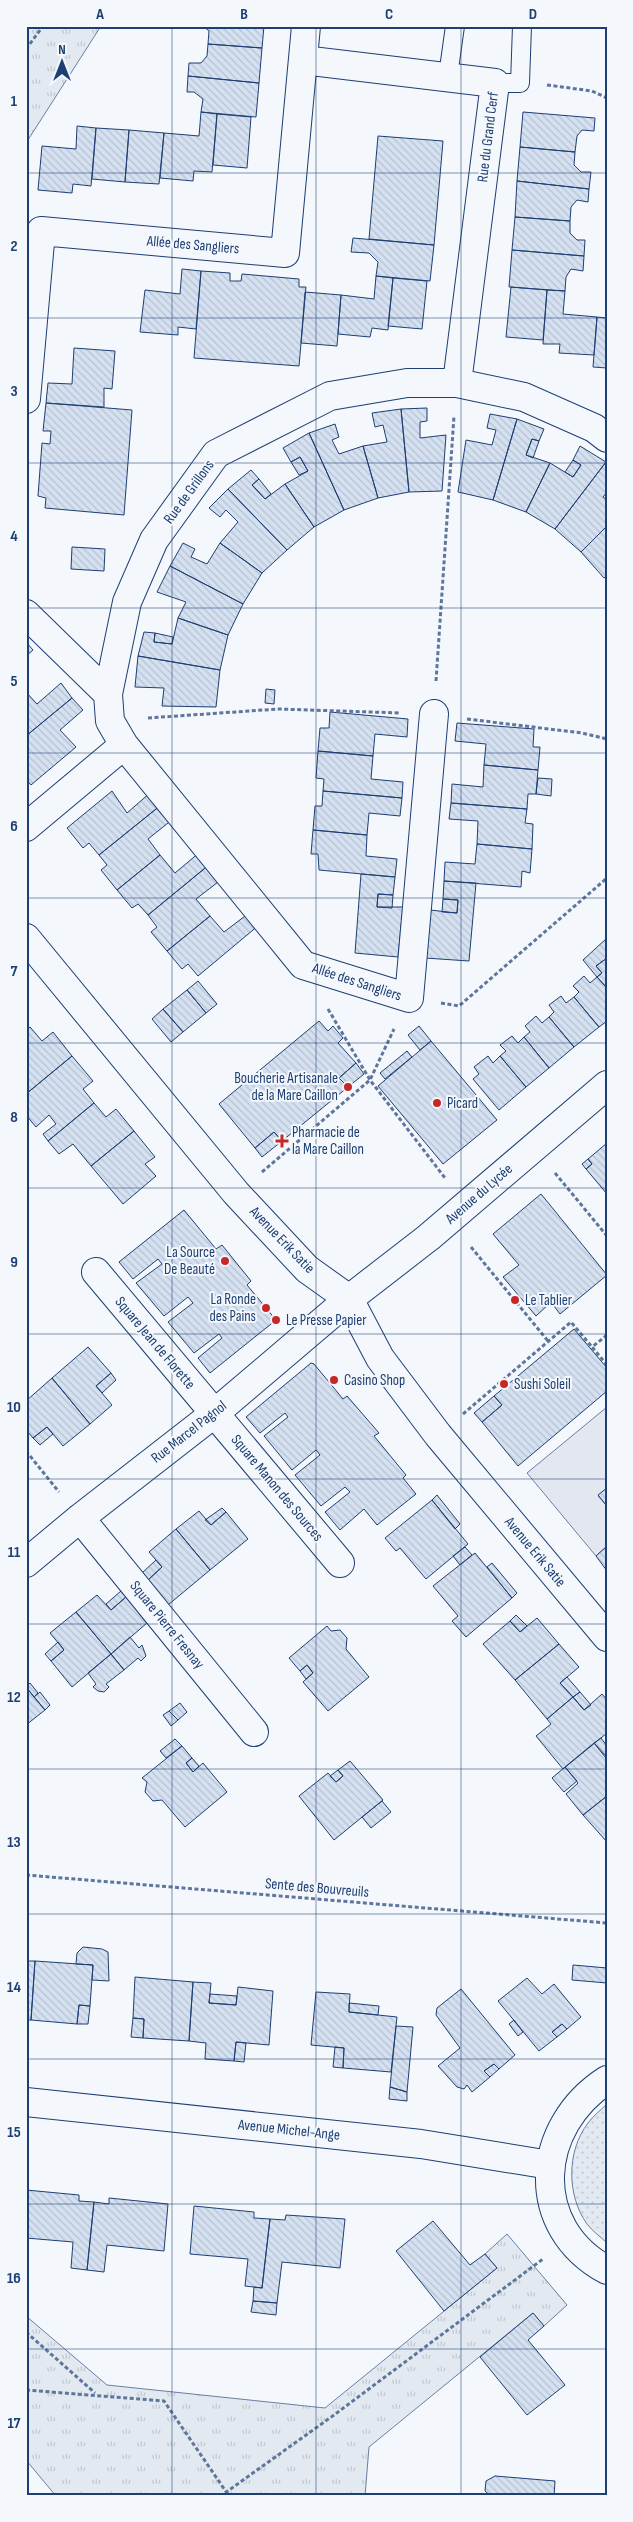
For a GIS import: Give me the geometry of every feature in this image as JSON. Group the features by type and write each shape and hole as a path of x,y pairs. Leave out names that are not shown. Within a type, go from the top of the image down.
{"street":[{"name":"Allée des Sangliers","path":"26,399 41,231 285,254 306,26"},
{"name":"Rue du Grand Cerf","path":"303,60 508,82 456,383"},
{"name":"Rue de Grillons","path":"124,745 110,721 108,694 127,602 154,540 216,454 330,396 407,382 456,383 524,396 594,428 607,438"},
{"path":"26,614 108,694"},
{"name":"Allée des Sangliers","path":"124,745 303,965 409,998 434,714"},
{"path":"26,827 124,745"},
{"name":"Avenue Erik Satie","path":"26,938 236,1193 307,1268 349,1299 380,1358 438,1435 607,1637"},
{"name":"Avenue du Lycée","path":"349,1299 457,1212 607,1085"},
{"name":"Square Jean de Florette","path":"96,1272 215,1413"},
{"name":"Rue Marcel Pagnol","path":"26,1563 80,1518 215,1413 349,1299"},
{"name":"Square Manon des Sources","path":"215,1413 340,1563"},
{"name":"Square Pierre Fresnay","path":"80,1518 254,1732"},
{"path":"607,2080 578,2102 559,2131 550,2165 553,2204 570,2239 593,2263 607,2270"},
{"name":"Avenue Michel-Ange","path":"26,2102 421,2144 550,2165"}],"lane":[{"path":"448,76 455,26"},
{"path":"508,82 524,31 522,26"}],"path":[{"path":"26,49 43,26"},
{"path":"508,82 592,91 607,98"},
{"path":"434,714 456,383"},
{"path":"110,721 278,709 434,714 582,733 607,739"},
{"path":"236,1193 370,1080 409,998 459,1006 607,878"},
{"path":"303,965 370,1080 457,1212 548,1341"},
{"path":"534,1147 607,1236"},
{"path":"438,1435 571,1322 607,1365"},
{"path":"592,1347 607,1335"},
{"path":"26,1451 80,1518"},
{"name":"Sente des Bouvreuils","path":"26,1875 607,1922"},
{"path":"26,2390 164,2401 227,2494 570,2239"},
{"path":"26,2332 95,2394"}],"green space":[{"path":"26,26 101,26 26,143"},
{"path":"607,2104 607,2243 589,2227 580,2213 573,2187 572,2174 576,2147 581,2135 590,2120"},
{"path":"507,2234 567,2305 544,2326 533,2313 369,2447 365,2496 56,2496 26,2460 26,2316 107,2385 325,2408 497,2268 485,2254"}],"shaded area":[{"path":"607,1407 607,1488 598,1496 607,1506 607,1546 596,1556 527,1473"}],"building":[{"path":"203,26 264,26 262,48 208,44 209,31"},
{"path":"208,44 262,48 259,83 188,76 189,63 201,63 207,56"},
{"path":"188,76 259,83 256,117 201,112 203,99 194,92 187,92"},
{"path":"201,112 217,114 212,172 194,171 193,181 160,178 164,133 199,136"},
{"path":"523,112 595,118 594,131 582,130 577,136 575,152 520,147"},
{"path":"217,114 251,117 247,168 213,165"},
{"path":"77,126 96,128 91,186 73,184 72,193 38,190 42,146 76,149"},
{"path":"96,128 129,130 125,182 92,179"},
{"path":"129,130 164,133 159,184 125,182"},
{"path":"378,136 443,141 434,245 369,239"},
{"path":"520,147 575,152 574,165 581,172 591,172 589,189 517,181"},
{"path":"517,181 589,189 588,202 577,200 571,207 570,221 515,217"},
{"path":"515,217 570,221 570,233 577,240 585,240 584,256 512,250"},
{"path":"353,238 434,245 430,281 376,276 378,262 369,253 351,252"},
{"path":"512,250 584,256 583,271 571,269 566,277 565,291 509,287"},
{"path":"182,269 201,271 196,329 178,327 178,335 140,332 145,290 180,294"},
{"path":"201,271 230,273 230,281 241,281 242,274 299,279 299,287 306,287 299,366 194,358"},
{"path":"376,276 393,278 388,330 372,328 370,337 338,334 341,295 374,299"},
{"path":"393,278 427,281 422,329 388,326"},
{"path":"511,287 547,290 543,340 506,337"},
{"path":"547,290 565,291 563,314 597,317 594,355 559,353 560,344 543,344"},
{"path":"305,292 341,295 337,346 301,343"},
{"path":"597,317 607,318 607,368 593,367"},
{"path":"74,348 115,351 112,389 104,388 104,407 46,403 48,383 72,384"},
{"path":"46,403 132,410 124,515 45,508 46,498 38,496 42,443 50,444 51,431 43,431"},
{"path":"427,408 427,421 420,422 420,438 446,435 442,491 409,492 401,409"},
{"path":"401,409 409,492 378,498 363,446 387,442 383,425 375,427 372,413"},
{"path":"490,414 517,419 493,500 458,492 466,440 492,445 496,430 487,428"},
{"path":"517,419 544,429 539,441 532,439 526,455 550,463 526,512 493,500"},
{"path":"335,424 339,437 332,440 339,454 363,446 378,498 344,510 309,433"},
{"path":"309,433 344,510 314,527 285,484 308,471 300,457 291,462 283,448"},
{"path":"532,439 539,441 533,458 526,455"},
{"path":"580,446 606,462 555,529 526,512 550,463 573,477 581,465 573,460"},
{"path":"300,457 308,471 299,475 291,462"},
{"path":"573,460 581,465 573,477 565,472"},
{"path":"606,462 607,492 603,497 607,500 607,526 581,552 555,529"},
{"path":"251,470 259,479 252,485 265,499 285,484 314,527 287,550 228,489"},
{"path":"259,479 271,494 265,499 252,485"},
{"path":"228,489 287,550 262,573 220,543 238,522 226,510 220,517 209,508"},
{"path":"607,526 607,576 604,578 581,552"},
{"path":"183,543 195,549 191,557 207,564 220,543 262,573 243,604 170,566"},
{"path":"72,547 105,549 104,571 71,569"},
{"path":"170,566 243,604 228,635 178,618 186,602 157,592"},
{"path":"178,618 228,635 220,670 138,656 144,632 155,633 154,642 172,644"},
{"path":"155,633 173,637 172,644 154,642"},
{"path":"26,642 33,650 26,656"},
{"path":"138,656 220,670 216,707 162,706 164,688 135,687"},
{"path":"61,683 72,698 26,736 26,692 37,704"},
{"path":"266,689 275,690 274,704 265,703"},
{"path":"72,698 83,710 60,730 76,747 31,785 26,779 26,736"},
{"path":"330,712 408,719 407,737 375,734 373,756 318,751 320,728 329,728"},
{"path":"457,723 534,729 533,747 540,747 538,770 484,765 486,744 455,741"},
{"path":"318,751 373,756 371,779 403,782 402,798 323,791 324,779 316,778"},
{"path":"484,765 538,770 536,794 528,794 527,809 451,803 452,784 483,787"},
{"path":"538,778 552,779 551,796 536,794"},
{"path":"112,791 127,813 151,792 161,805 99,855 89,843 83,848 67,828"},
{"path":"323,791 402,798 400,816 369,813 367,835 313,830 315,806 322,806"},
{"path":"451,803 527,809 525,823 533,824 532,849 477,844 478,821 449,819"},
{"path":"161,805 173,819 148,839 160,855 117,890 101,870 107,865 99,855"},
{"path":"313,830 367,835 366,856 397,859 395,877 319,870 318,854 311,854"},
{"path":"477,844 532,849 530,873 522,871 521,887 444,881 445,862 475,864"},
{"path":"200,852 210,864 148,915 138,904 132,908 117,890 160,855 175,873"},
{"path":"210,864 222,879 196,899 210,916 167,951 151,932 157,927 148,915"},
{"path":"361,874 395,877 393,895 378,894 377,907 403,907 398,957 355,953"},
{"path":"444,881 476,883 469,961 425,958 430,910 457,913 458,900 443,899"},
{"path":"378,894 393,895 392,908 377,907"},
{"path":"443,899 458,900 457,913 442,912"},
{"path":"249,913 259,925 198,976 188,964 182,969 167,951 210,916 224,932"},
{"path":"607,938 607,958 596,966 602,973 597,977 583,960"},
{"path":"607,958 607,988 597,977 602,973 596,966"},
{"path":"584,976 590,983 597,977 607,988 607,1021 599,1027 574,997 579,992 573,986"},
{"path":"198,981 217,1004 206,1013 187,990"},
{"path":"187,990 206,1013 183,1032 163,1009"},
{"path":"561,996 566,1003 574,997 599,1027 574,1047 549,1017 554,1012 549,1005"},
{"path":"163,1009 183,1032 171,1042 152,1019"},
{"path":"536,1016 542,1023 549,1017 574,1047 549,1068 524,1037 530,1032 525,1026"},
{"path":"319,1021 328,1031 333,1026 343,1038 338,1043 356,1063 339,1078 348,1087 282,1141 274,1132 255,1148 219,1104"},
{"path":"419,1026 431,1041 420,1050 408,1035"},
{"path":"30,1027 42,1041 53,1032 72,1056 26,1094 26,1030"},
{"path":"512,1036 518,1043 524,1037 549,1068 526,1087 500,1056 506,1051 500,1045"},
{"name":"Picard","path":"431,1041 497,1120 443,1164 378,1086"},
{"path":"407,1051 412,1057 385,1079 380,1073"},
{"path":"72,1056 93,1081 83,1089 94,1103 48,1141 43,1134 56,1124 49,1115 36,1127 26,1115 26,1094"},
{"path":"488,1056 493,1063 500,1056 526,1087 499,1110 473,1079 479,1074 474,1067"},
{"path":"356,1063 364,1074 348,1087 339,1078"},
{"path":"94,1103 106,1117 116,1109 134,1131 91,1166 73,1144 59,1154 48,1141"},
{"path":"134,1131 155,1157 145,1164 156,1176 123,1204 91,1166"},
{"path":"274,1132 282,1141 262,1157 255,1148"},
{"path":"607,1143 607,1194 586,1169 592,1164 588,1159"},
{"path":"588,1159 592,1164 586,1169 582,1164"},
{"path":"541,1194 607,1275 560,1314 551,1302 536,1316 503,1277 519,1265 493,1234"},
{"path":"184,1210 216,1249 222,1245 251,1281 247,1285 276,1320 210,1373 198,1358 222,1338 219,1334 194,1353 168,1322 193,1303 188,1297 164,1316 136,1283 162,1264 158,1259 133,1279 119,1262"},
{"path":"574,1329 607,1368 607,1391 518,1466 482,1422 502,1405 494,1396"},
{"path":"88,1347 111,1373 96,1386 112,1405 90,1424 52,1378"},
{"path":"311,1363 314,1364 343,1399 347,1396 379,1433 374,1436 406,1475 403,1478 416,1494 377,1525 364,1509 340,1530 325,1512 350,1492 345,1487 321,1506 295,1475 320,1455 316,1450 292,1470 264,1436 288,1417 285,1413 260,1433 246,1417"},
{"path":"111,1373 116,1380 102,1393 96,1386"},
{"path":"52,1378 90,1424 63,1446 47,1427 33,1438 26,1430 26,1401"},
{"path":"494,1396 502,1405 482,1422 474,1413"},
{"path":"47,1427 53,1434 40,1445 33,1438"},
{"path":"607,1488 607,1506 598,1495"},
{"path":"437,1495 460,1524 455,1529 432,1500"},
{"path":"432,1500 468,1544 426,1579 400,1548 396,1551 385,1538"},
{"path":"222,1508 226,1512 211,1525 205,1520"},
{"path":"199,1511 211,1525 226,1512 248,1539 210,1570 176,1529"},
{"path":"176,1529 210,1570 168,1605 148,1580 162,1567 149,1552"},
{"path":"465,1547 472,1555 460,1565 453,1556"},
{"path":"607,1548 607,1571 596,1556"},
{"path":"475,1553 512,1598 466,1637 452,1621 458,1616 433,1586"},
{"path":"156,1560 162,1567 148,1580 142,1573"},
{"path":"492,1563 517,1593 512,1598 487,1567"},
{"path":"121,1591 126,1597 111,1610 106,1604"},
{"path":"97,1595 111,1610 126,1597 147,1623 111,1654 76,1612"},
{"path":"76,1612 111,1654 72,1687 51,1661 64,1650 50,1633"},
{"path":"516,1615 527,1626 520,1632 510,1621"},
{"path":"537,1618 559,1644 515,1680 483,1644 510,1621 520,1632"},
{"path":"327,1626 331,1631 340,1630 347,1638 346,1649 369,1677 328,1711 303,1682 313,1673 307,1665 300,1671 289,1658"},
{"path":"130,1637 139,1648 142,1645 146,1656 141,1661 138,1658 124,1670 111,1654"},
{"path":"58,1642 64,1650 51,1661 45,1654"},
{"path":"559,1644 579,1667 560,1683 573,1697 547,1719 515,1680"},
{"path":"111,1654 124,1670 106,1684 109,1687 104,1692 98,1691 93,1687 96,1684 88,1673"},
{"path":"307,1665 313,1673 306,1679 300,1671"},
{"path":"567,1677 580,1692 573,1697 560,1683"},
{"path":"30,1683 38,1693 34,1697 26,1687"},
{"path":"26,1687 45,1710 26,1725"},
{"path":"40,1692 50,1705 45,1710 34,1697"},
{"path":"580,1692 591,1705 584,1710 573,1697"},
{"path":"602,1694 607,1700 607,1733 563,1769 536,1736 551,1724 547,1719 573,1697 584,1710"},
{"path":"180,1703 187,1712 178,1720 169,1711"},
{"path":"169,1711 178,1720 171,1726 163,1715"},
{"path":"601,1738 607,1746 606,1758 594,1743"},
{"path":"175,1739 182,1746 166,1758 160,1751"},
{"path":"594,1743 607,1757 607,1796 583,1815 566,1794 578,1783 565,1767"},
{"path":"182,1746 192,1758 186,1763 193,1772 203,1763 227,1792 185,1827 162,1800 153,1801 145,1792 147,1782 142,1778"},
{"path":"192,1758 199,1766 193,1772 186,1763"},
{"path":"350,1761 383,1800 334,1840 299,1796 328,1773 336,1782 343,1776 338,1770"},
{"path":"565,1767 577,1781 564,1792 552,1778"},
{"path":"338,1770 343,1776 336,1782 330,1776"},
{"path":"607,1796 607,1842 583,1815"},
{"path":"382,1801 391,1812 371,1828 362,1817"},
{"path":"83,1947 102,1949 108,1952 109,1981 92,1980 93,1965 76,1964 77,1953"},
{"path":"26,1961 35,1961 31,2020 26,2020"},
{"path":"35,1961 93,1965 90,2006 79,2005 77,2024 31,2020"},
{"path":"573,1965 607,1968 607,1983 572,1980"},
{"path":"135,1977 193,1982 189,2041 143,2038 144,2019 133,2018"},
{"path":"527,1978 542,1994 554,1984 581,2017 567,2029 562,2024 552,2032 557,2037 539,2051 498,2001"},
{"path":"193,1982 211,1983 209,2003 236,2005 238,1987 273,1991 269,2045 236,2042 234,2061 205,2059 206,2043 189,2041"},
{"path":"461,1989 515,2055 499,2069 494,2064 484,2071 490,2077 472,2092 467,2085 464,2089 457,2087 438,2066 460,2048 436,2015 437,2008"},
{"path":"316,1992 350,1994 349,2012 397,2017 391,2072 343,2068 344,2048 311,2045"},
{"path":"210,1994 237,1996 236,2005 209,2003"},
{"path":"349,2003 379,2006 378,2015 349,2012"},
{"path":"79,2005 90,2006 88,2024 77,2024"},
{"path":"133,2018 144,2019 143,2038 131,2037"},
{"path":"514,2020 523,2032 518,2036 509,2024"},
{"path":"562,2024 567,2029 557,2037 552,2032"},
{"path":"396,2026 413,2027 407,2092 390,2087"},
{"path":"236,2042 246,2043 244,2062 234,2061"},
{"path":"335,2047 344,2048 343,2068 333,2067"},
{"path":"494,2064 499,2069 490,2077 484,2071"},
{"path":"390,2087 407,2092 407,2101 389,2099"},
{"path":"26,2190 79,2195 79,2201 94,2202 87,2270 71,2268 73,2242 26,2238"},
{"path":"109,2198 168,2204 164,2251 107,2245 104,2272 87,2270 94,2202 109,2204"},
{"path":"194,2206 254,2212 254,2218 270,2219 262,2288 245,2286 248,2259 190,2254"},
{"path":"286,2215 345,2219 340,2268 282,2262 277,2303 253,2301 254,2287 262,2288 270,2219 285,2220"},
{"path":"433,2221 470,2265 485,2254 497,2268 444,2311 396,2251"},
{"path":"253,2301 277,2303 276,2315 251,2312"},
{"path":"533,2313 544,2326 528,2340 565,2385 527,2415 480,2357"},
{"path":"495,2476 555,2481 554,2496 491,2496 485,2491 486,2481"}],"place":[{"name":"Boucherie Artisanale de la Mare Caillon","path":"348,1087"},
{"name":"Picard","path":"437,1103"},
{"name":"Pharmacie de la Mare Caillon","path":"282,1141"},
{"name":"La Source De Beauté","path":"225,1261"},
{"name":"Le Tablier","path":"515,1300"},
{"name":"La Ronde des Pains","path":"266,1308"},
{"name":"Le Presse Papier","path":"276,1320"},
{"name":"Casino Shop","path":"334,1380"},
{"name":"Sushi Soleil","path":"504,1384"}]}
